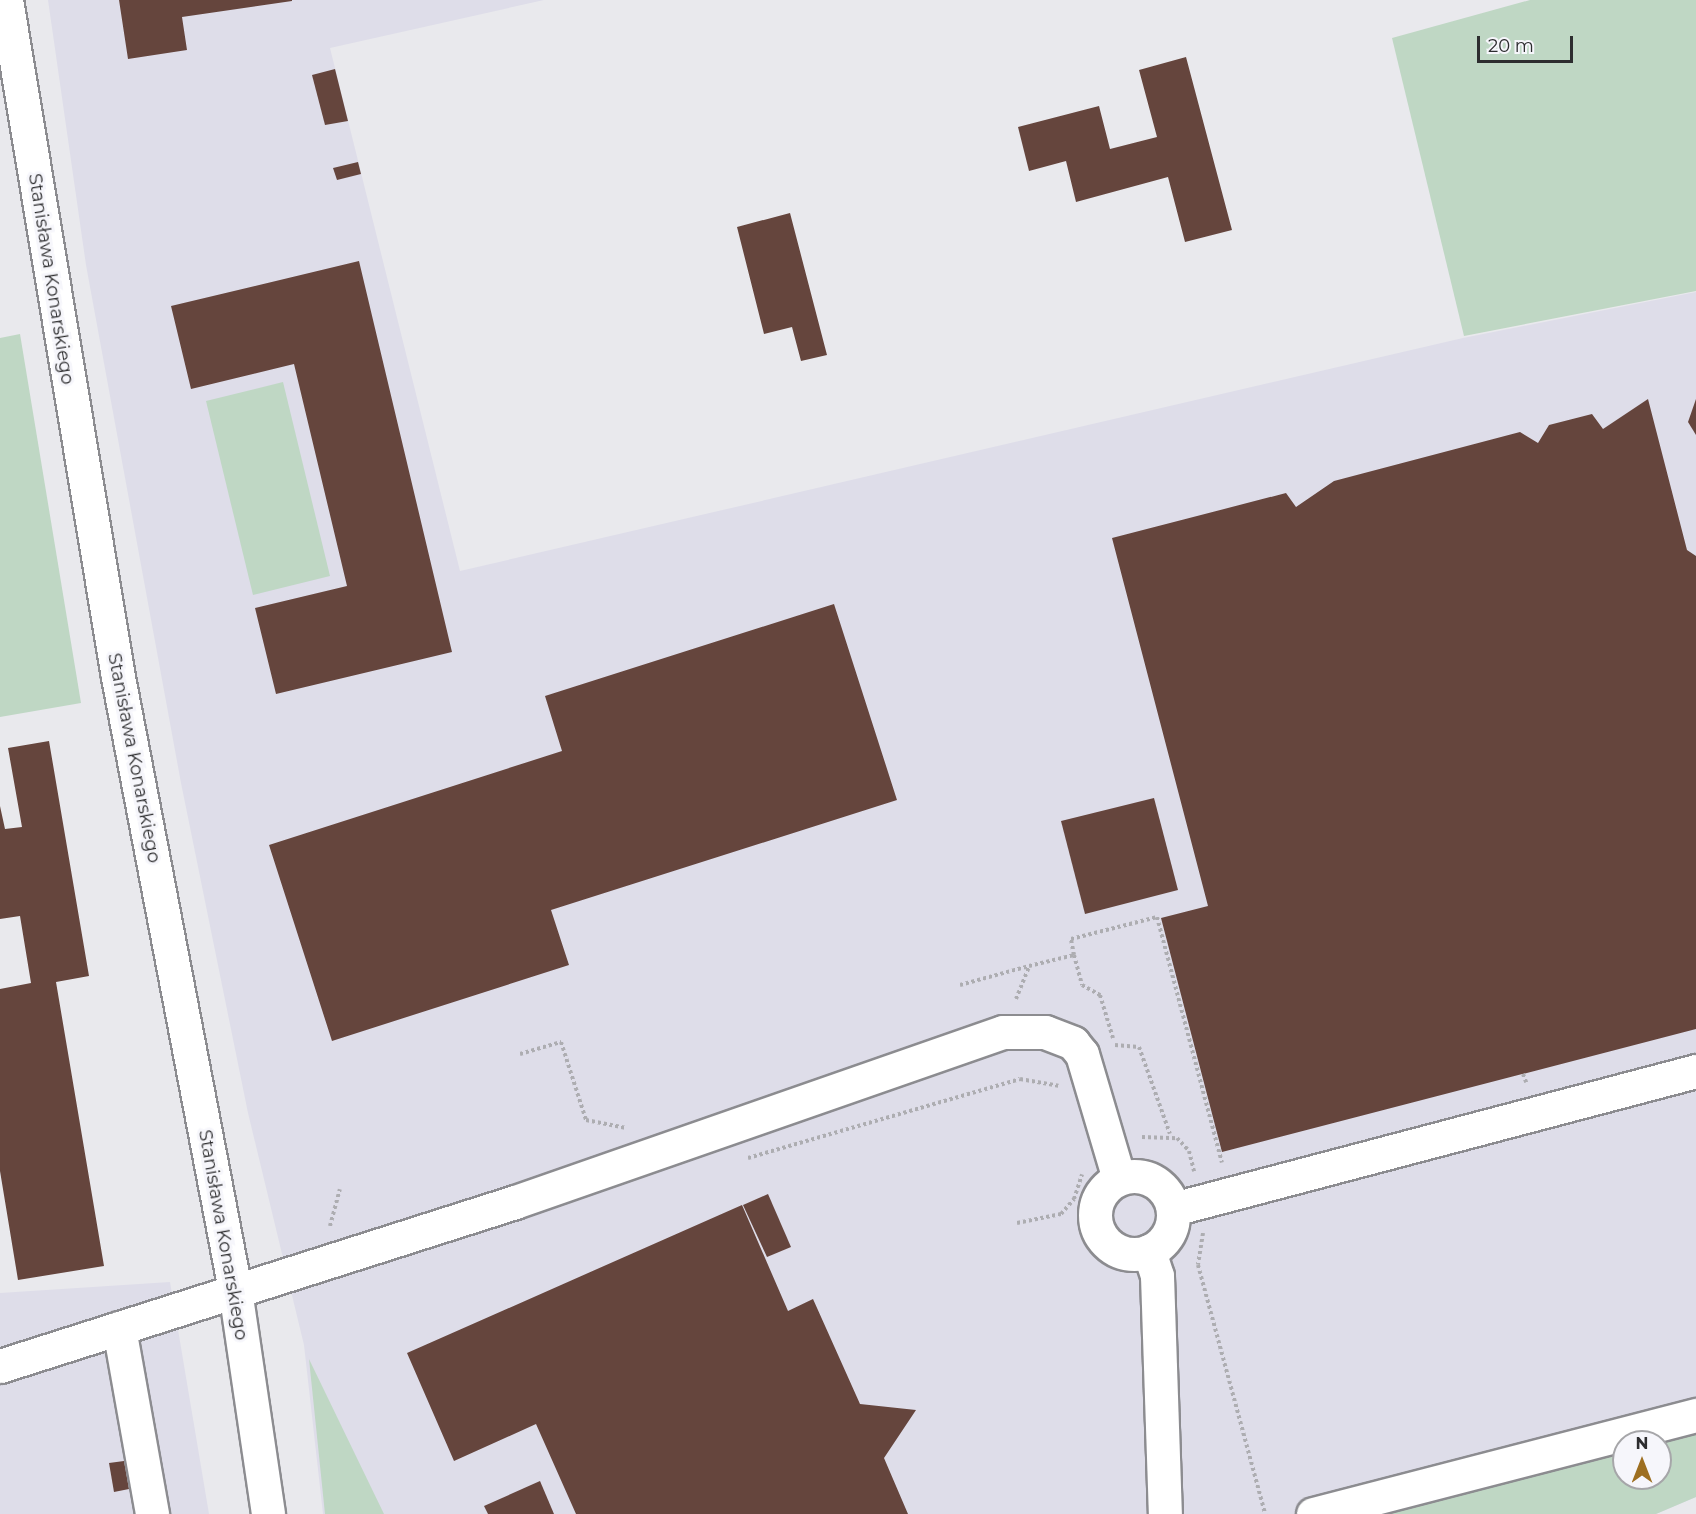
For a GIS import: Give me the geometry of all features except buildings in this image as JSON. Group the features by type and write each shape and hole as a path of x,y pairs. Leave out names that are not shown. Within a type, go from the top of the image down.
{"street":[{"name":"Stanisława Konarskiego","path":"6,0 116,666 235,1290 268,1514"},
{"path":"0,1366 515,1202 1003,1032 1045,1032 1072,1043 1091,1072 1119,1179"},
{"path":"1187,1205 1153,1181 1119,1179 1101,1194 1097,1227 1113,1247 1149,1251 1168,1234 1187,1205 1696,1071"},
{"path":"1149,1251 1157,1276 1165,1514"},
{"path":"119,1328 152,1514"},
{"path":"1313,1514 1696,1415"}],"path":[{"path":"1118,1055 1101,995 1082,985 1071,939 1157,917 1222,1164"},
{"path":"960,985 1074,955"},
{"path":"1014,1002 1029,966"},
{"path":"520,1054 561,1042 586,1120 636,1129 614,1137"},
{"path":"1115,1045 1138,1047 1170,1134 1189,1151 1187,1205 1206,1219 1198,1265 1265,1514"},
{"path":"736,1162 1020,1079 1046,1079 1066,1093"},
{"path":"1139,1129 1143,1139"},
{"path":"1017,1223 1060,1214 1074,1199 1086,1154 1170,1134"},
{"path":"330,1227 340,1189"},
{"path":"320,1229 341,1223"}],"shaded area":[{"path":"48,0 544,0 330,48 460,571 1463,338 1696,292 1696,1497 1656,1514 323,1514 304,1345 248,1113 181,783 86,265"},
{"path":"170,1282 209,1514 0,1514 0,1293"}],"green space":[{"path":"1530,0 1696,0 1696,291 1464,336 1392,38"},
{"path":"20,334 81,703 0,717 0,338"},
{"path":"283,382 330,576 253,595 206,401"},
{"path":"309,1359 384,1514 325,1514"},
{"path":"1696,1428 1696,1497 1656,1514 1378,1514 1612,1451 1612,1490 1672,1490 1672,1434"}]}
